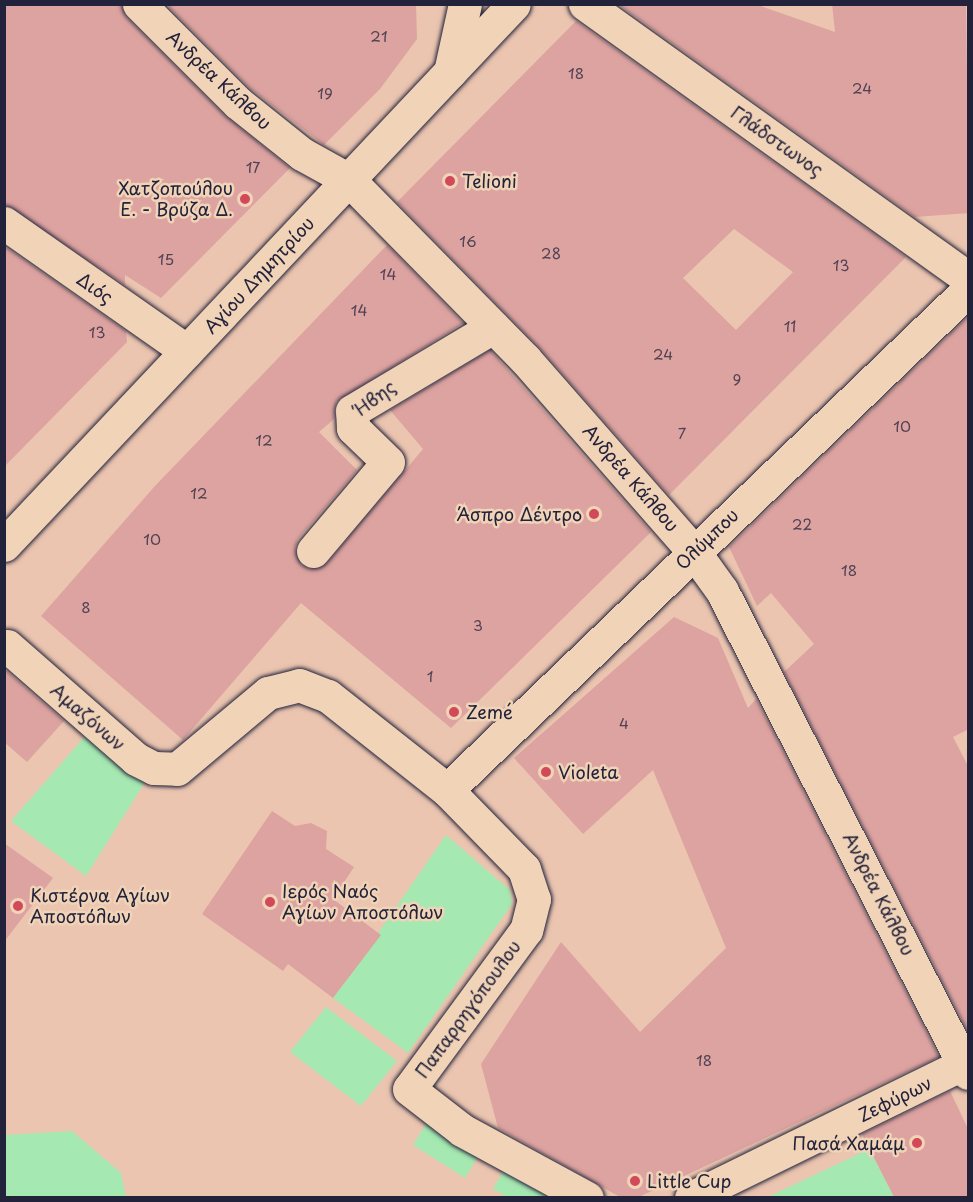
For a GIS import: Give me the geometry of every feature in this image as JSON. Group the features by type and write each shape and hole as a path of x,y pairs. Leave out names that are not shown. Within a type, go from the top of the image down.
{"street":[{"name":"Ανδρέα Κάλβου","path":"139,4 238,103 302,154 349,180 493,327 694,552 722,591 967,1066"},
{"path":"450,72 465,4"},
{"name":"Αγίου Δημητρίου","path":"4,545 514,4"},
{"name":"Γλάδστωνος","path":"585,4 969,278"},
{"name":"Διός","path":"4,223 187,351"},
{"name":"Ολύμπου","path":"447,790 969,290"},
{"name":"Ήβης","path":"313,551 388,462 353,428 352,411 493,327"},
{"name":"Αμαζόνων","path":"7,646 136,759 177,769 268,693 299,685 328,696 447,790"},
{"name":"Παπαρρηγόπουλου","path":"447,790 524,869 534,899 526,930 409,1089 462,1130 587,1197"},
{"name":"Ζεφύρων","path":"691,1197 967,1066"}],"green space":[{"path":"87,734 147,779 86,876 11,821"},
{"path":"446,835 510,890 512,904 408,1053 333,998"},
{"path":"326,1007 397,1061 361,1106 290,1052"},
{"path":"432,1114 484,1147 465,1178 413,1145"},
{"path":"72,1131 121,1173 126,1197 5,1197 5,1135"},
{"path":"869,1149 894,1197 769,1198 770,1196"},
{"path":"508,1162 568,1197 507,1197 493,1189"}],"building":[{"path":"4,4 121,4 126,17 225,116 290,168 161,298 125,275 125,285 4,204"},
{"path":"166,4 416,4 417,39 380,89 324,145 251,89"},
{"path":"618,4 755,4 835,32 832,4 966,4 969,213 915,217"},
{"path":"576,21 906,257 669,495 539,347 397,202","holes":["734,229 793,272 736,330 683,278"]},
{"path":"387,245 463,323 336,402 334,419 319,432 357,470 298,539 295,548 301,565 310,569 327,563 423,449 390,410 490,350 651,532 451,728 301,603 183,740 41,616 154,487"},
{"path":"4,246 126,331 127,342 4,467"},
{"path":"969,316 969,729 953,737 969,768 969,1033 784,672 814,644 771,593 757,606 729,547"},
{"path":"674,617 718,638 748,708 756,699 939,1057 639,1197 620,1197 498,1128 481,1064 561,942 640,1032 726,948 653,770 583,834 514,758"},
{"path":"4,669 64,721 27,762 4,742"},
{"name":"Ιερός Ναός Αγίων Αποστόλων","path":"272,811 295,826 311,823 327,831 326,849 354,867 333,899 381,935 333,998 288,964 283,971 202,914"},
{"name":"Κιστέρνα Αγίων Αποστόλων","path":"4,843 53,878 4,942"},
{"name":"Πασά Χαμάμ","path":"950,1091 969,1131 969,1197 894,1197 862,1134"}],"place":[{"name":"Telioni","path":"450,181"},
{"name":"Χατζοπούλου Ε. - Βρύζα Δ.","path":"245,199"},
{"name":"Άσπρο Δέντρο","path":"594,514"},
{"name":"Zemé","path":"454,712"},
{"name":"Violeta","path":"546,772"},
{"name":"Ιερός Ναός Αγίων Αποστόλων","path":"270,902"},
{"name":"Κιστέρνα Αγίων Αποστόλων","path":"18,906"},
{"name":"Πασά Χαμάμ","path":"917,1143"},
{"name":"Little Cup","path":"635,1181"}]}
